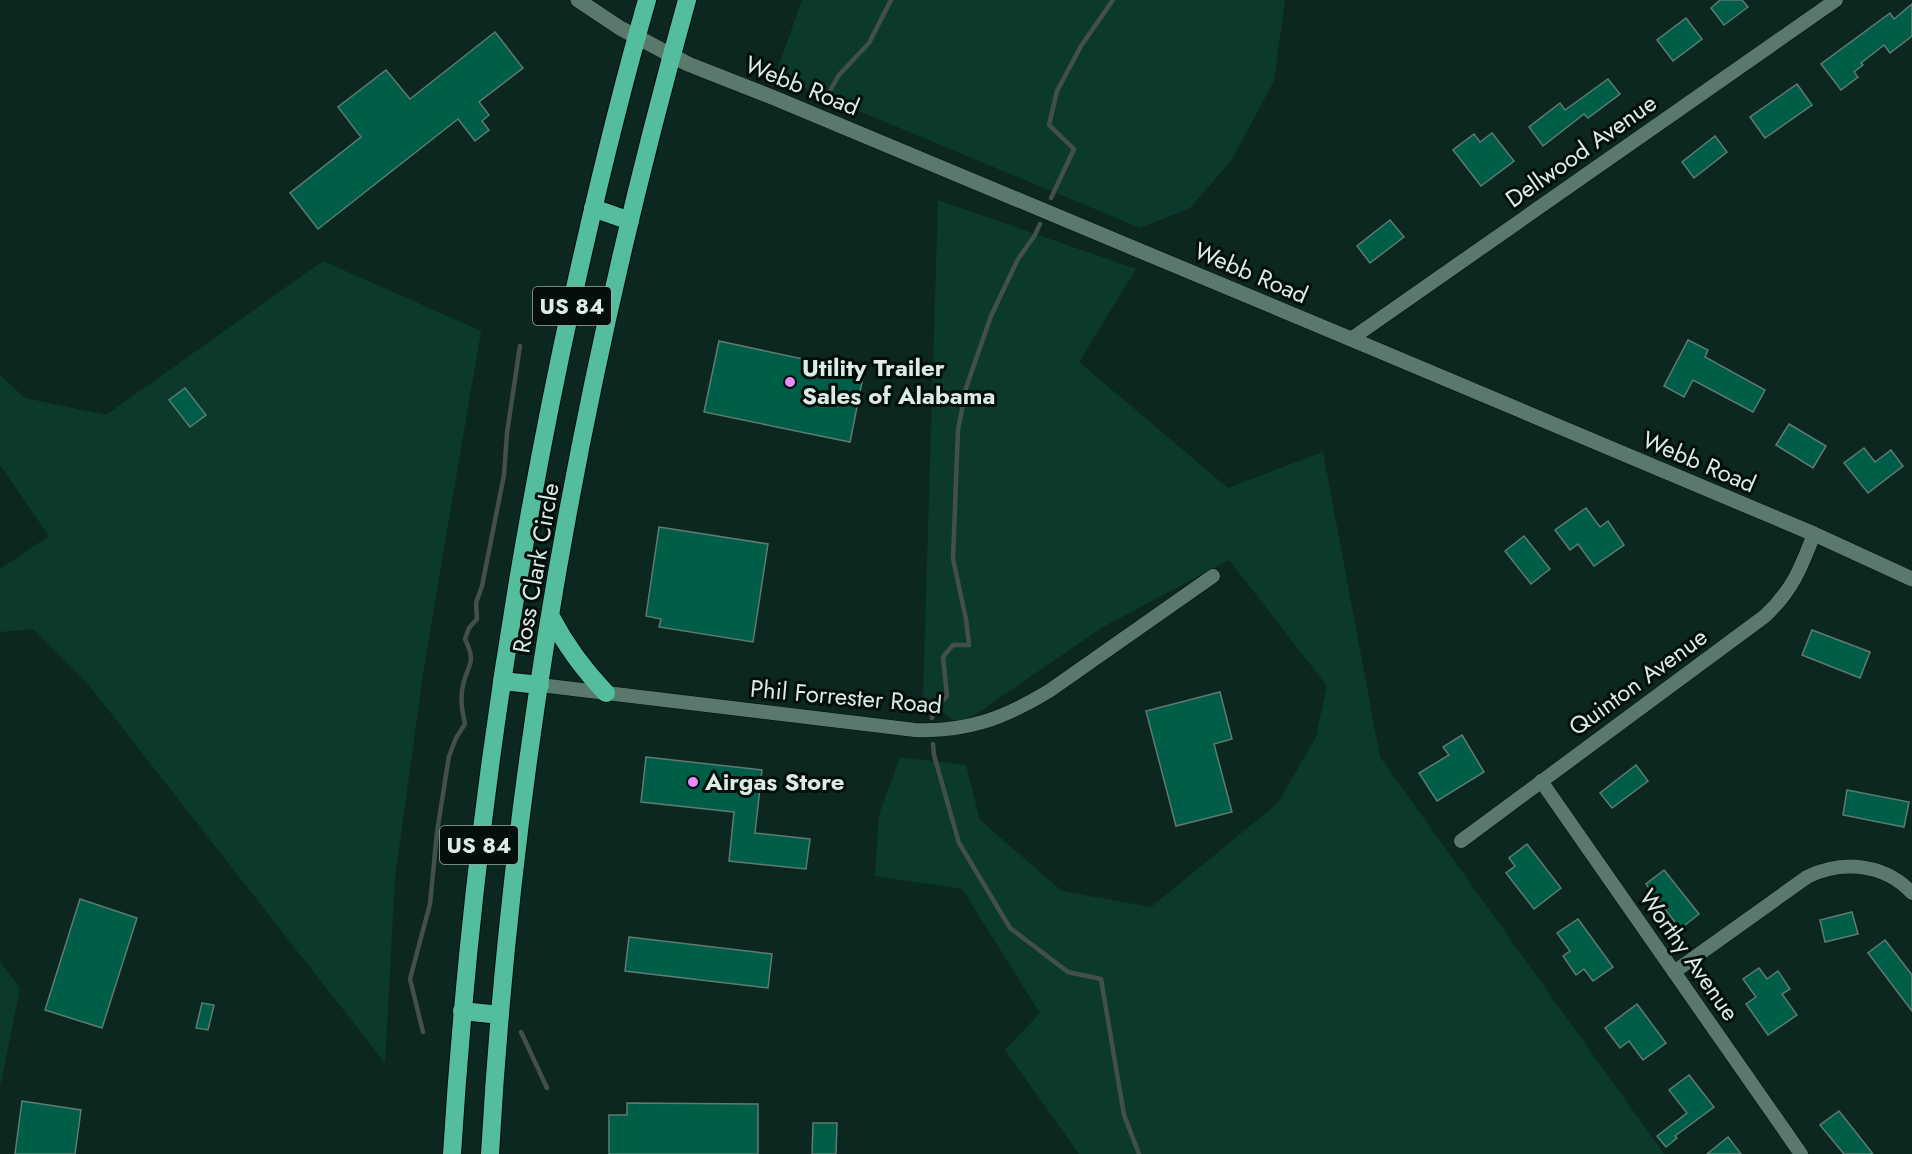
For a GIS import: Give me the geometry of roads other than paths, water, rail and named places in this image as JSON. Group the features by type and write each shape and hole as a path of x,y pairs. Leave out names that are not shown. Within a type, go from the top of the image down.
{"highway":[{"name":"Ross Clark Circle","path":"452,1154 462,1011 483,817 502,681 538,469 593,208 647,0"},
{"name":"Ross Clark Circle","path":"490,1154 500,1015 513,889 551,617 588,409 630,221 687,0"},
{"path":"593,208 630,221"},
{"path":"551,617 564,643 606,693"},
{"path":"502,681 540,685"},
{"path":"462,1011 500,1015"}],"street":[{"name":"Webb Road","path":"578,0 672,56 1814,534 1912,579"},
{"name":"Dellwood Avenue","path":"1351,339 1836,0"},
{"name":"Quinton Avenue","path":"1461,841 1765,616 1787,593 1796,579 1814,534"},
{"name":"Phil Forrester Road","path":"540,685 915,730 939,731 962,728 994,720 1025,706 1213,576"},
{"name":"Worthy Avenue","path":"1541,781 1800,1154"},
{"path":"1674,972 1806,877 1823,870 1841,866 1866,867 1889,875 1912,893"}],"waterway":[{"path":"823,103 839,75 869,43 891,0"},
{"path":"1051,198 1074,149 1049,125 1057,91 1081,46 1113,0"},
{"path":"932,718 932,711 947,696 943,657 953,645 969,645 966,619 953,559 958,430 966,388 991,316 1018,259 1040,224"},
{"path":"423,1032 410,979 430,904 437,832 449,756 465,724 462,695 471,659 465,639 469,628 477,619 476,603 482,586 504,475 507,433 520,346"},
{"path":"933,744 934,755 959,843 1010,928 1068,972 1101,979 1124,1115 1139,1154"},
{"path":"521,1032 547,1088"}],"place":[{"name":"Utility Trailer Sales of Alabama","path":"790,382"},
{"name":"Airgas Store","path":"693,782"}]}
